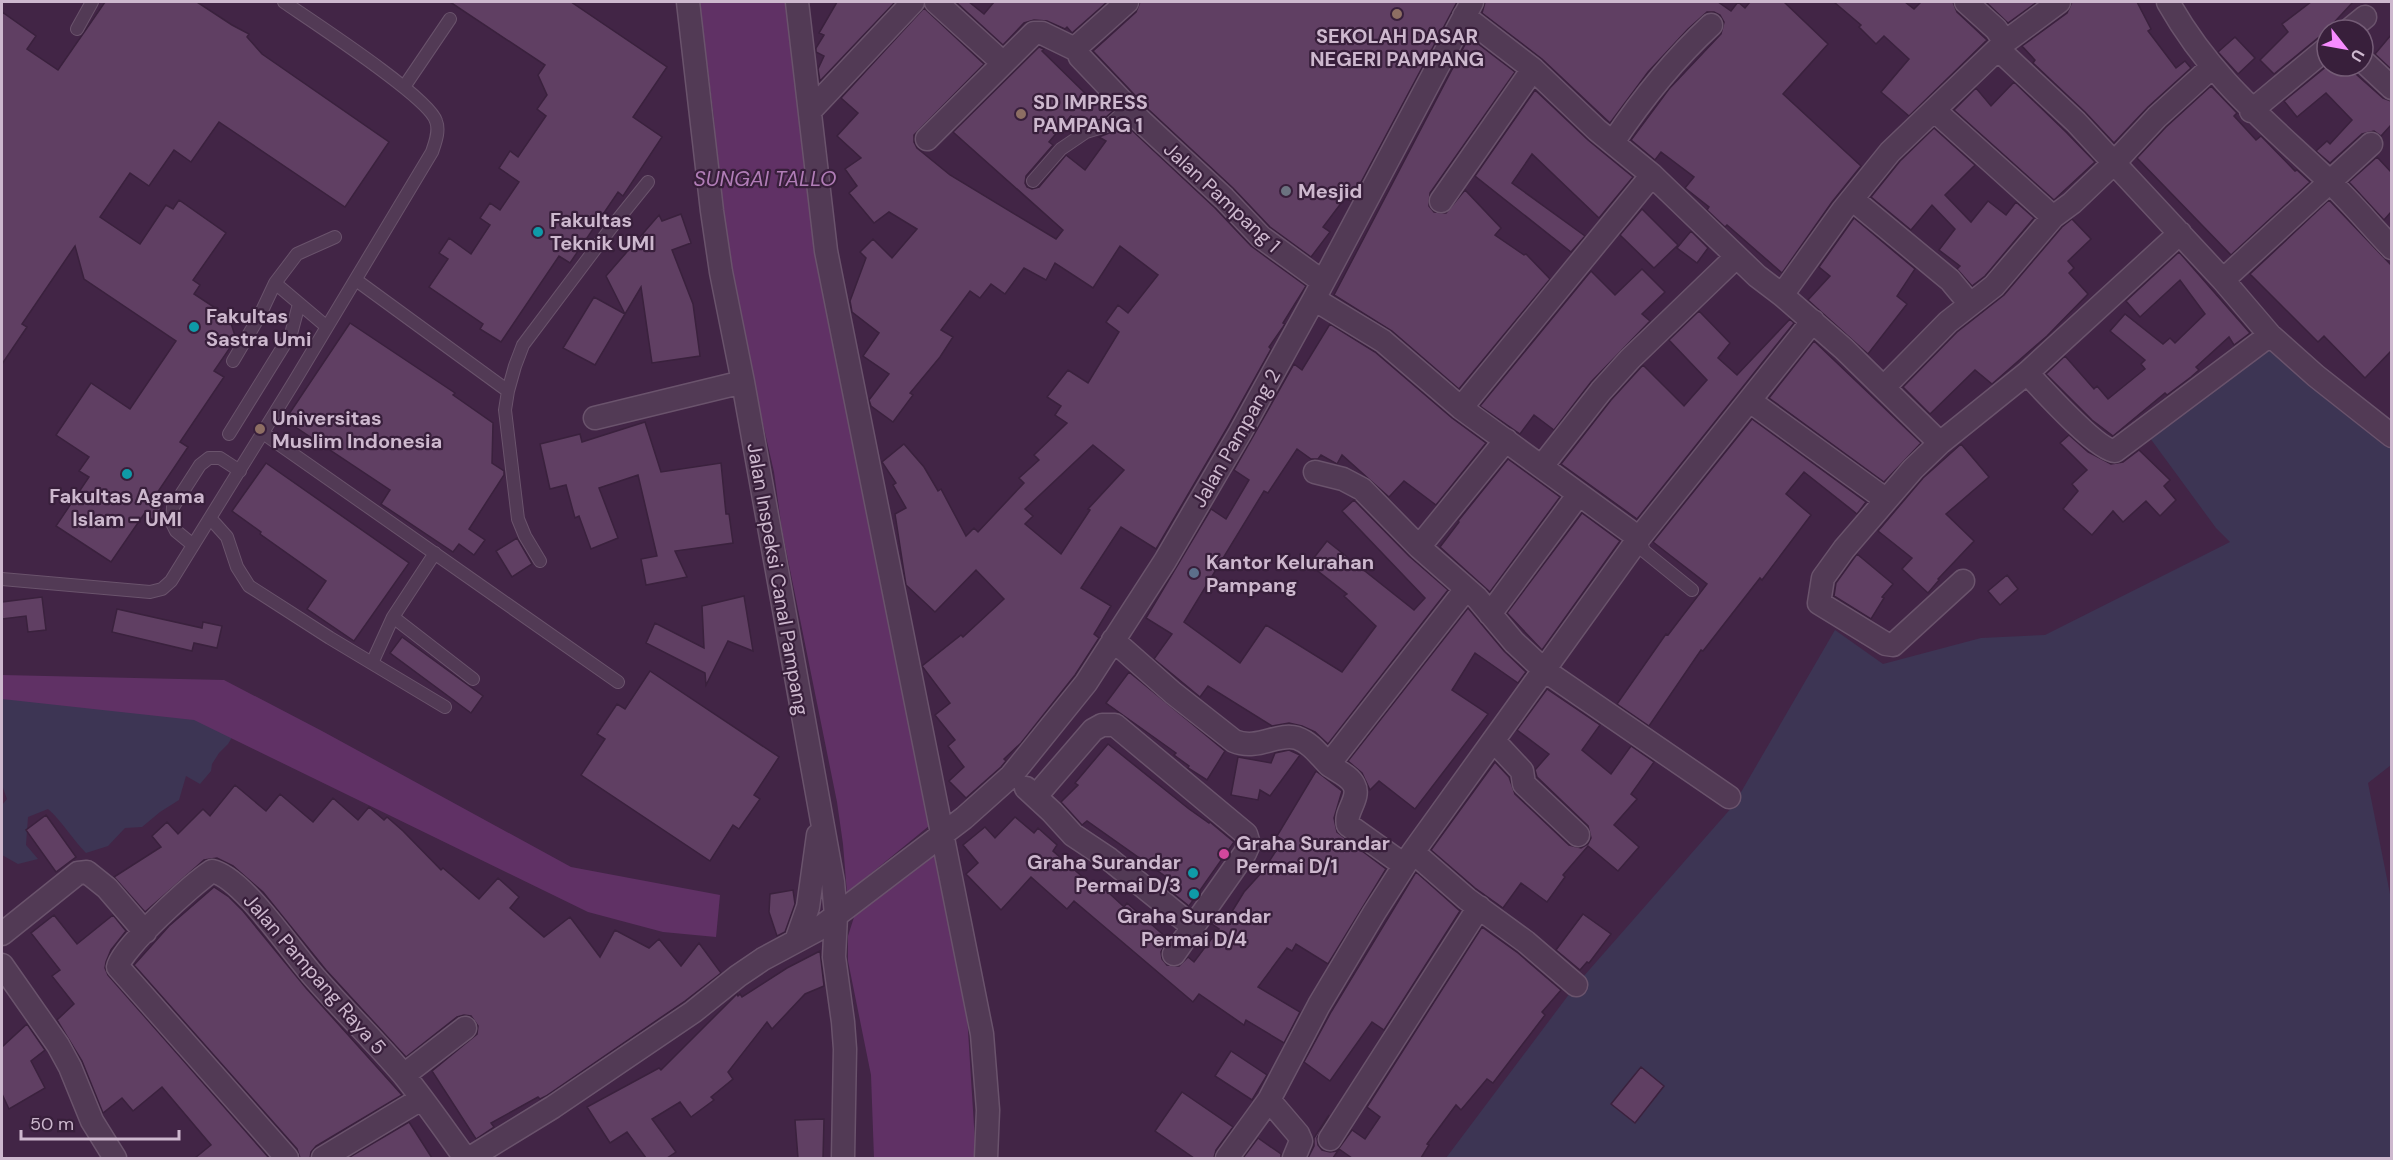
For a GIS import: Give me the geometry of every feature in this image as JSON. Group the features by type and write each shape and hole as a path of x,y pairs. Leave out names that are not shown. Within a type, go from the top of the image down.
{"street":[{"name":"Jalan Inspeksi Canal Pampang","path":"688,2 711,211 721,272 834,882 836,916 834,957 845,1049 843,1158"},
{"path":"797,2 826,250 938,836 982,1035 988,1110 986,1158"},
{"path":"811,110 913,2"},
{"path":"936,2 1002,62"},
{"path":"927,139 1002,62 1036,32 1077,50 1081,43 1127,2"},
{"path":"1966,2 1996,29 2002,46 2180,233 2270,335 2316,376 2391,436"},
{"path":"1782,295 1852,199 1890,152 2002,46 2058,2"},
{"path":"2168,2 2211,68 2251,111 2331,183 2391,248"},
{"path":"1468,9 1570,106 1652,176 1769,287 1813,321 1940,443"},
{"name":"Jalan Pampang 2","path":"853,901 964,818 1011,776 1086,683 1165,561 1223,463 1318,291 1468,9"},
{"path":"1613,142 1657,81 1682,52 1712,25"},
{"name":"Jalan Pampang 1","path":"1077,50 1080,57 1128,108 1318,291 1383,341 1461,408 1639,538"},
{"path":"2251,111 2315,58"},
{"path":"1884,387 1948,322 1994,286 2053,217 2072,203 2157,117 2211,68"},
{"path":"1441,201 1533,69"},
{"path":"2375,73 2391,88"},
{"path":"1934,110 2053,217"},
{"path":"2223,280 2371,144"},
{"path":"1461,408 1652,176"},
{"path":"1852,199 1950,280 1970,304"},
{"path":"1964,581 1893,645 1886,644 1820,603 1823,578 1886,499 1940,443 2027,374 2180,233"},
{"path":"1542,466 1601,391 1630,359 1736,257"},
{"path":"1227,1158 1269,1100 1319,1005 1408,858 1639,538 1813,321"},
{"path":"2027,374 2089,435 2112,452 2132,440 2270,335"},
{"path":"596,418 743,382"},
{"path":"1750,401 1886,499"},
{"path":"1419,547 1506,440"},
{"path":"1315,472 1342,478 1362,489 1419,547 1466,589 1514,642 1544,670 1730,797"},
{"path":"1490,614 1579,494"},
{"path":"1329,765 1466,589"},
{"path":"1113,640 1173,693 1234,741 1244,745 1296,738 1316,750 1329,765 1354,785 1356,793 1346,819 1348,825 1408,858 1479,907 1526,942 1576,985"},
{"path":"1036,796 1093,730 1109,724 1124,733 1248,838 1249,844 1245,853 1174,954"},
{"path":"1494,741 1522,771 1524,784 1578,835"},
{"path":"1011,776 1036,796 1073,835 1109,859 1192,926"},
{"path":"796,941 808,907 821,816"},
{"name":"Jalan Pampang Raya 5","path":"287,1158 118,967 120,960 145,932 199,880 212,871 221,872 230,878 264,915 315,978 404,1075 468,1158 553,1107 693,1012 738,976 836,916 853,901"},
{"path":"2,934 78,873 87,872 107,888 145,932"},
{"path":"1330,1139 1479,907"},
{"path":"2,965 58,1046 92,1120 115,1158"},
{"path":"404,1075 465,1028"},
{"path":"323,1158 422,1099"},
{"path":"1269,1100 1298,1134 1301,1141 1294,1158"}],"lane":[{"path":"77,29 92,2"},
{"path":"2,579 150,592 162,589 171,581 432,152 437,137 436,121 428,108 404,87 284,2"},
{"path":"404,87 450,19"},
{"path":"1033,181 1061,149 1086,132 1109,125 1128,108"},
{"path":"540,561 518,519 505,410 508,391 523,345 648,182"},
{"path":"233,361 259,317 275,283 297,254 335,237"},
{"path":"356,280 508,391"},
{"path":"275,283 327,327"},
{"path":"229,434 291,334 299,304"},
{"path":"263,433 618,682"},
{"path":"193,545 176,531 172,523 173,507 194,473 209,458 220,458 240,471"},
{"path":"210,518 227,537 237,567 249,586 445,707"},
{"path":"1639,538 1644,551 1692,590"},
{"path":"372,663 393,617 435,552"},
{"path":"393,617 473,679"}],"shaded area":[{"path":"2269,345 2391,447 2391,765 2368,783 2391,899 2391,1158 1446,1158 1576,985 1733,806 1835,630 1883,664 1981,638 2045,635 2230,542 2216,528 2150,438"},
{"path":"2,691 246,714 228,744 212,764 211,771 200,784 186,776 179,800 142,827 125,828 108,846 86,853 48,809 28,817 26,845 38,859 18,864 2,855 2,805 7,799 2,785"}],"water":[{"name":"SUNGAI TALLO","path":"699,2 793,2 935,821 847,893 837,802 782,530 774,472 758,402 717,184 714,118"},
{"path":"2,675 224,680 571,867 720,895 716,937 663,932 588,912 194,720 2,699"},
{"path":"939,849 967,1015 976,1158 874,1158 871,1075 848,961 848,936 855,914"}],"building":[{"path":"105,2 197,2 249,34 247,37 262,54 389,142 345,207 219,122 191,162 174,150 149,186 130,173 100,217 140,244 166,205 173,209 179,200 226,233 193,280 200,285 194,294 229,317 236,339 214,371 224,377 180,442 188,447 153,499 163,506 153,520 144,514 111,562 56,526 89,477 79,471 89,457 56,435 91,383 130,409 176,341 84,279 75,246 22,324 27,327 2,364 2,12 36,36 27,49 58,70"},
{"path":"450,2 571,2 667,67 633,117 662,137 623,196 618,192 570,263 559,256 501,342 480,329 483,324 429,287 448,259 439,253 449,238 471,254 490,225 480,218 490,203 500,210 519,182 499,168 510,151 518,157 546,116 537,109 547,95 538,75 545,65"},
{"path":"837,2 895,2 820,81 818,69 824,56 816,52 816,48 824,35 819,33"},
{"path":"956,2 969,2 984,14 994,2 1107,2 1072,33 1067,27 1065,29 1047,21 1034,20 1024,23 1003,45"},
{"path":"1140,2 1457,2 1351,201 1345,198 1323,227 1330,232 1311,257 1270,227 1233,188 1149,110 1093,51 1136,12"},
{"path":"1485,2 1718,2 1731,11 1738,2 1745,8 1750,2 1784,2 1828,44 1783,94 1861,166 1832,202 1782,273 1727,225 1725,227 1707,210 1709,207 1685,188 1694,177 1661,152 1655,160 1631,140 1669,89 1721,34 1724,22 1720,15 1707,12 1688,29 1648,72 1610,123 1542,59 1482,13"},
{"path":"1834,2 1905,2 1914,9 1921,2 1953,2 1957,12 1987,40 1909,116 1881,92 1909,59 1884,36 1876,44 1859,27 1861,25"},
{"path":"1986,2 2037,2 2008,23"},
{"path":"2072,2 2137,2 2151,29 2148,31 2176,68 2185,61 2191,68 2148,107 2114,143 2033,63 2035,60 2022,46 2067,13"},
{"path":"2311,2 2353,2 2338,18 2315,18 2315,40 2274,74 2260,60 2288,32 2282,24"},
{"path":"924,8 984,64 914,135 917,148 950,175 1056,239 1063,230 953,132 1039,47 1044,49 1042,51 1092,100 1097,95 1113,111 1105,118 1083,124 1071,116 1049,142 1053,145 1026,176 1027,187 1032,189 1039,187 1066,155 1085,170 1106,141 1099,137 1114,131 1124,123 1215,208 1251,246 1306,286 1269,347 1271,349 1228,426 1156,549 1121,527 1081,588 1111,606 1094,634 1099,638 1075,675 1021,743 1004,759 1006,761 1001,767 966,798 949,781 964,767 948,746 955,740 935,715 950,703 922,666 961,635 963,637 1004,599 976,570 935,612 906,585 895,514 906,508 893,485 896,483 882,462 904,444 924,467 938,491 941,489 966,536 974,528 978,532 1024,483 1019,478 1039,460 1034,455 1067,423 1055,415 1061,406 1047,397 1068,370 1088,383 1119,332 1106,322 1118,305 1128,313 1158,275 1120,246 1093,288 1055,263 1046,280 1024,268 1005,294 991,284 980,298 970,291 941,330 953,337 940,357 910,393 913,395 893,422 871,406 869,400 889,374 863,356 879,333 852,312 850,301 866,258 860,252 873,239 892,258 917,229 889,212 874,223 849,193 857,186 845,169 861,158 837,136 858,113 841,98","holes":["1093,445 1124,470 1088,509 1090,510 1061,554 1025,524 1033,516 1025,509"]},
{"path":"2391,35 2391,69 2375,54"},
{"path":"1469,37 1515,72 1430,193 1429,206 1434,212 1446,213 1465,190 1501,228 1495,235 1524,255 1526,254 1550,279 1459,389 1392,331 1334,295"},
{"path":"2235,37 2255,58 2238,74 2218,52"},
{"path":"2315,76 2315,78 2360,78 2383,98 2391,101 2391,125 2381,136 2374,131 2362,134 2330,163 2316,151 2327,141 2330,144 2352,120 2326,93 2297,117 2284,101"},
{"path":"2014,82 2095,162 2054,200 1954,110 1976,88 1991,106"},
{"path":"2211,86 2237,113 2234,116 2256,140 2261,136 2295,171 2297,170 2310,182 2231,255 2137,158 2166,127"},
{"path":"1535,90 1588,140 1633,177 1599,218 1532,154 1512,183 1585,236 1571,252 1475,176"},
{"path":"1934,128 1975,165 1945,195 1971,222 1988,201 2006,215 2016,202 2034,218 1985,276 1972,286 1957,269 1960,266 1939,250 1955,229 1932,205 1911,230 1871,197 1900,161"},
{"path":"2377,157 2391,172 2391,212 2384,220 2349,182"},
{"path":"2329,200 2391,265 2391,351 2365,378 2324,336 2318,342 2250,274"},
{"path":"1642,209 1678,245 1654,268 1620,235"},
{"path":"681,214 691,243 672,250 693,304 700,356 652,363 641,287 625,314 606,276 659,215 662,221"},
{"path":"1854,218 1915,269 1897,296 1907,304 1868,354 1808,300 1830,276 1819,267"},
{"path":"2072,219 2091,239 2068,261 2074,268 2069,273 2088,294 2047,336 1992,384 1975,370 1930,414 1903,387 1957,332 2004,295 2062,227"},
{"path":"1691,231 1708,248 1697,263 1677,248"},
{"path":"2179,252 2250,333 2234,345 2229,337 2196,367 2199,370 2191,377 2167,395 2165,393 2113,436 2092,420 2046,374 2065,356 2094,389 2097,386 2108,399 2145,369 2141,364 2145,360 2110,331 2125,314 2163,344 2170,338 2175,343 2205,314 2180,280 2140,317 2126,301"},
{"path":"1642,269 1665,292 1642,314 1650,321 1591,382 1554,430 1534,415 1520,434 1480,406 1591,271 1615,295"},
{"path":"594,297 625,314 595,365 563,348"},
{"path":"1699,311 1730,343 1718,358 1737,375 1790,319 1794,323 1637,519 1561,464 1611,400 1643,365 1684,406 1707,380 1669,340"},
{"path":"350,323 455,393 453,395 493,423 492,463 504,471 504,475 469,529 485,540 474,555 459,544 453,552 381,504 390,490 285,420"},
{"path":"1330,324 1375,352 1452,418 1486,443 1436,505 1404,481 1389,497 1342,455 1337,464 1321,455 1318,459 1311,459 1297,449 1268,493 1264,491 1184,622 1240,663 1266,625 1342,672 1376,626 1344,596 1347,594 1309,564 1327,541 1414,610 1425,598 1342,511 1354,500 1409,556 1448,590 1328,744 1315,732 1302,726 1289,723 1272,726 1208,686 1200,697 1154,659 1172,634 1146,618 1211,509 1226,519 1249,480 1234,470 1294,364 1302,370"},
{"path":"1814,341 1921,443 1884,482 1769,398"},
{"path":"1752,419 1866,502 1857,514 1804,472 1786,494 1811,515 1762,580 1760,578 1703,651 1701,650 1649,726 1617,704 1666,634 1668,635 1707,584 1653,542"},
{"path":"645,422 661,472 721,463 726,514 729,514 733,543 675,551 687,577 646,585 641,559 657,556 638,475 599,488 618,538 591,549 579,516 575,518 566,485 550,489 540,444 580,434 582,442"},
{"path":"2069,435 2088,452 2111,464 2123,462 2139,450 2170,480 2164,486 2176,500 2160,516 2146,501 2123,522 2113,511 2092,535 2063,509 2078,491 2072,484 2087,470 2060,443"},
{"path":"1961,444 1989,477 1946,514 1974,541 1928,593 1902,569 1912,558 1878,531 1923,478"},
{"path":"1508,459 1560,497 1490,592 1440,547"},
{"path":"266,463 409,563 354,641 307,609 326,581 232,511"},
{"path":"1582,513 1620,541 1542,650 1507,613"},
{"path":"517,538 532,564 512,577 496,551"},
{"path":"1857,554 1893,584 1882,597 1884,598 1871,619 1834,596 1836,583"},
{"path":"2007,575 2018,589 2000,605 1988,591"},
{"path":"744,596 753,651 728,641 706,685 705,673 646,643 655,623 704,648 702,606"},
{"path":"42,597 46,630 28,632 26,616 2,619 2,602"},
{"path":"1468,608 1504,651 1526,672 1518,683 1475,653 1452,690 1488,714 1415,809 1379,781 1370,790 1362,773 1348,761"},
{"path":"117,609 202,628 203,622 222,626 217,648 194,643 192,651 112,632"},
{"path":"402,637 483,696 471,713 390,653"},
{"path":"650,671 779,757 754,795 760,799 739,829 733,825 710,861 581,775 605,739 597,734 617,704 625,709"},
{"path":"1129,672 1225,751 1207,780 1188,768 1189,766 1174,755 1176,753 1106,703"},
{"path":"1547,689 1600,725 1582,750 1611,774 1631,746 1654,762 1631,794 1637,799 1614,825 1639,847 1618,871 1588,846 1563,875 1565,877 1547,902 1521,883 1503,908 1475,888 1431,850 1495,762 1509,777 1515,794 1569,845 1581,848 1588,844 1591,838 1588,826 1537,777 1535,770 1549,754 1517,730"},
{"path":"1108,744 1234,842 1189,906 1164,886 1169,879 1087,821 1082,825 1061,802 1078,785 1075,783"},
{"path":"1289,750 1300,755 1270,796 1260,790 1258,800 1231,795 1238,757 1271,763 1275,753"},
{"path":"1316,771 1342,791 1334,818 1337,832 1386,869 1328,964 1296,944 1292,951 1287,948 1258,987 1300,1012 1284,1043 1246,1020 1244,1025 1199,994 1193,1002 1074,901 1067,909 1031,877 1001,910 966,874 978,863 963,845 985,827 995,838 1015,817 1034,833 1038,828 1057,845 1053,851 1093,886 1097,882 1124,907 1127,903 1168,939 1161,952 1162,959 1167,965 1179,966 1188,957 1194,962 1219,929 1212,924 1218,914 1228,918 1244,892 1263,871 1283,840 1277,836"},
{"path":"235,785 266,811 280,794 313,822 333,798 358,820 369,807 384,820 387,817 441,870 443,868 479,899 498,878 519,897 510,908 544,937 570,917 600,957 615,930 649,948 659,939 681,966 699,943 721,973 685,1001 546,1096 540,1099 538,1097 491,1123 494,1127 476,1139 432,1071 477,1034 478,1026 471,1016 457,1017 406,1057 326,970 263,892 233,866 217,858 204,860 145,912 114,877 161,847 152,836 167,822 178,834 203,809 210,816"},
{"path":"46,815 76,857 56,872 26,830"},
{"path":"1416,872 1460,911 1384,1030 1372,1022 1330,1081 1304,1062 1331,1012"},
{"path":"214,887 229,897 243,911 306,988 402,1095 316,1146 310,1158 300,1158 297,1149 134,965 169,926"},
{"path":"793,890 795,904 785,932 777,936 769,912 770,894"},
{"path":"1583,914 1611,934 1589,963 1587,962 1580,970 1556,950"},
{"path":"54,915 77,944 113,915 126,931 111,950 106,962 105,968 108,975 269,1158 195,1158 211,1145 162,1087 133,1111 122,1098 103,1113 82,1061 57,1020 74,1004 52,976 60,970 31,933"},
{"path":"1482,927 1518,953 1561,990 1542,1012 1545,1015 1493,1083 1487,1079 1461,1110 1456,1105 1427,1144 1429,1145 1421,1158 1352,1158 1339,1149 1333,1158 1308,1158 1314,1146 1314,1138 1329,1115 1317,1138 1322,1150 1337,1151 1352,1130 1365,1139 1380,1117 1367,1107"},
{"path":"820,951 824,986 805,994 772,1029 767,1022 728,1072 733,1079 711,1097 714,1100 691,1117 680,1102 652,1119 676,1152 667,1158 646,1158 627,1132 610,1143 587,1107 659,1068 661,1070 737,994 742,997 787,968"},
{"path":"27,1024 45,1050 31,1061 45,1088 9,1109 2,1094 2,1047"},
{"path":"1231,1051 1267,1075 1252,1100 1215,1076"},
{"path":"1641,1067 1664,1086 1635,1123 1611,1104"},
{"path":"1182,1092 1233,1127 1216,1150 1214,1158 1194,1158 1155,1131"},
{"path":"824,1119 823,1158 798,1158 795,1120"},
{"path":"409,1122 432,1158 348,1158"},
{"path":"1258,1138 1281,1154 1281,1158 1243,1158"}],"place":[{"name":"SEKOLAH DASAR NEGERI PAMPANG","path":"1397,14"},
{"name":"SD IMPRESS PAMPANG 1","path":"1021,114"},
{"name":"Mesjid","path":"1286,191"},
{"name":"Fakultas Teknik UMI","path":"538,232"},
{"name":"Fakultas Sastra Umi","path":"194,327"},
{"name":"Universitas Muslim Indonesia","path":"260,429"},
{"name":"Fakultas Agama Islam - UMI","path":"127,474"},
{"name":"Kantor Kelurahan Pampang","path":"1194,573"},
{"name":"Graha Surandar Permai D/1","path":"1224,854"},
{"name":"Graha Surandar Permai D/3","path":"1193,873"},
{"name":"Graha Surandar Permai D/4","path":"1194,894"}]}
